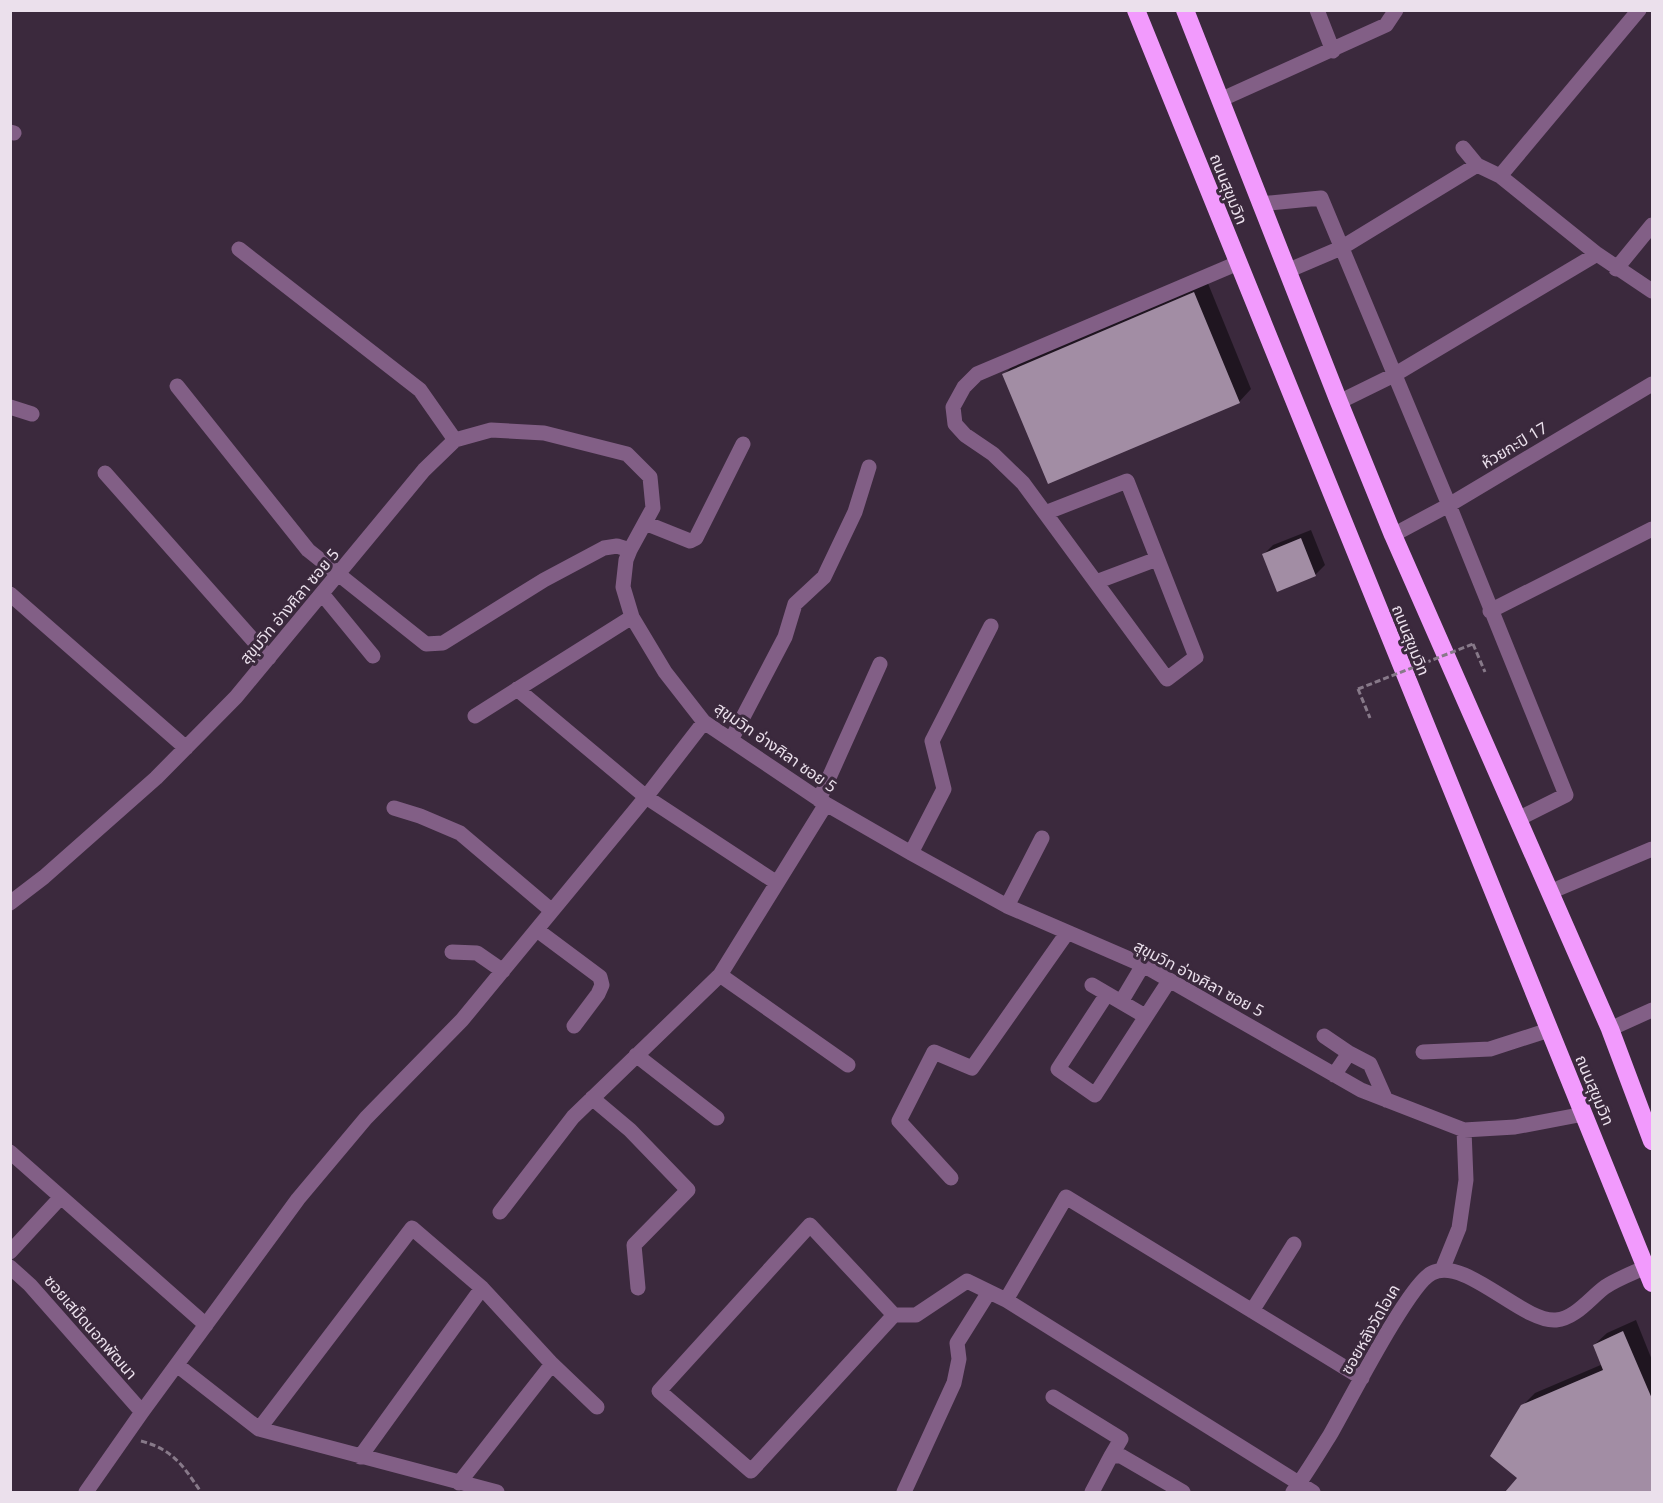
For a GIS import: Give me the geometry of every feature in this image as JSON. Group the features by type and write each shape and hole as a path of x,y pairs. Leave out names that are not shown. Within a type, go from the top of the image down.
{"highway":[{"name":"ถนนสุขุมวิท","path":"1136,10 1649,1275"},
{"name":"ถนนสุขุมวิท","path":"1185,10 1393,536 1610,1029 1653,1141"}],"street":[{"path":"1317,10 1333,51"},
{"path":"1220,100 1333,51 1396,10"},
{"path":"1500,176 1639,10"},
{"path":"1463,148 1476,165 1500,176 1616,269 1653,291"},
{"path":"1287,271 1341,248 1476,165"},
{"path":"1260,204 1321,198 1449,505 1566,795 1518,819"},
{"path":"1616,269 1653,225"},
{"path":"239,249 420,390 454,440"},
{"path":"1339,402 1394,375 1597,254"},
{"path":"1045,513 1126,481 1196,657 1167,679 1096,582 1045,513 1023,483 993,454 964,435 955,424 953,407 964,387 977,374 1238,263"},
{"name":"ห้วยกะปิ 17","path":"1393,536 1653,384"},
{"path":"177,386 308,550 410,632 432,645 443,643 544,580 604,548 617,546 630,549"},
{"path":"10,406 32,414"},
{"name":"สุขุมวิท อ่างศิลา ซอย 5","path":"10,903 44,877 139,793 236,697 323,595 424,470 454,440 491,430 544,433 627,454 650,477 654,508 630,549 622,586 632,617 664,672 704,722 823,802 1007,906 1143,965 1361,1090 1464,1130 1515,1127 1584,1114"},
{"path":"645,523 690,541 696,538 743,444"},
{"path":"731,740 785,637 795,604 824,577 855,512 869,466"},
{"path":"105,473 269,658"},
{"path":"1490,610 1653,529"},
{"path":"1096,582 1157,559"},
{"path":"10,594 186,748"},
{"path":"323,595 373,656"},
{"path":"475,716 632,617"},
{"path":"911,853 944,789 932,741 991,626"},
{"path":"500,1212 573,1117 720,975 777,883 823,802 880,664"},
{"path":"517,689 646,797 777,883"},
{"path":"86,1492 298,1199 366,1118 462,1020 646,797 704,722"},
{"path":"394,808 460,833 552,911"},
{"path":"1007,906 1042,838"},
{"path":"1550,892 1653,849"},
{"path":"537,930 600,977 602,985 598,994 574,1026"},
{"path":"951,1178 899,1121 934,1052 972,1068 1067,933"},
{"path":"452,952 477,953 503,971"},
{"path":"1143,965 1058,1069 1095,1095 1169,981"},
{"path":"720,975 848,1065"},
{"path":"1092,985 1145,1016"},
{"path":"1610,1029 1652,1012"},
{"path":"1423,1052 1490,1049 1549,1030"},
{"path":"1324,1036 1370,1064 1386,1100"},
{"path":"1334,1075 1349,1053"},
{"path":"636,1055 717,1118"},
{"path":"592,1098 630,1130 688,1190 634,1245 638,1288"},
{"path":"1464,1130 1466,1180 1459,1228 1442,1270 1450,1270 1465,1276 1540,1317 1556,1320 1572,1315 1606,1287 1649,1275"},
{"path":"10,1152 206,1325"},
{"path":"10,1252 61,1197"},
{"path":"1006,1300 1066,1197 1362,1378"},
{"path":"894,1315 751,1471 659,1391 810,1225 894,1315 916,1315 967,1281 1006,1300 1296,1488 1313,1492"},
{"path":"259,1429 412,1228 482,1288 552,1364 597,1407"},
{"path":"1252,1311 1294,1244"},
{"name":"ซอยเสม็ดนอกพัฒนา","path":"10,1267 30,1285 142,1412"},
{"name":"ซอยหลังวัดโอเค","path":"1296,1488 1419,1282 1431,1273 1442,1270"},
{"path":"360,1457 482,1288"},
{"path":"904,1492 954,1383 960,1359 957,1342 989,1292"},
{"path":"459,1483 552,1364"},
{"path":"177,1365 259,1429 497,1492"},
{"path":"1053,1397 1121,1439 1092,1492"},
{"path":"1111,1456 1121,1456 1183,1492"}],"path":[{"path":"1370,718 1358,689 1473,644 1485,672"},
{"path":"125,1437 158,1446 182,1464 201,1492"}],"building":[{"path":"1194,292 1240,403 1048,484 1002,374"},
{"path":"1301,538 1316,576 1277,592 1262,554"},
{"path":"1623,1331 1653,1401 1653,1492 1505,1492 1517,1478 1490,1456 1521,1405 1603,1370 1593,1345"}]}
